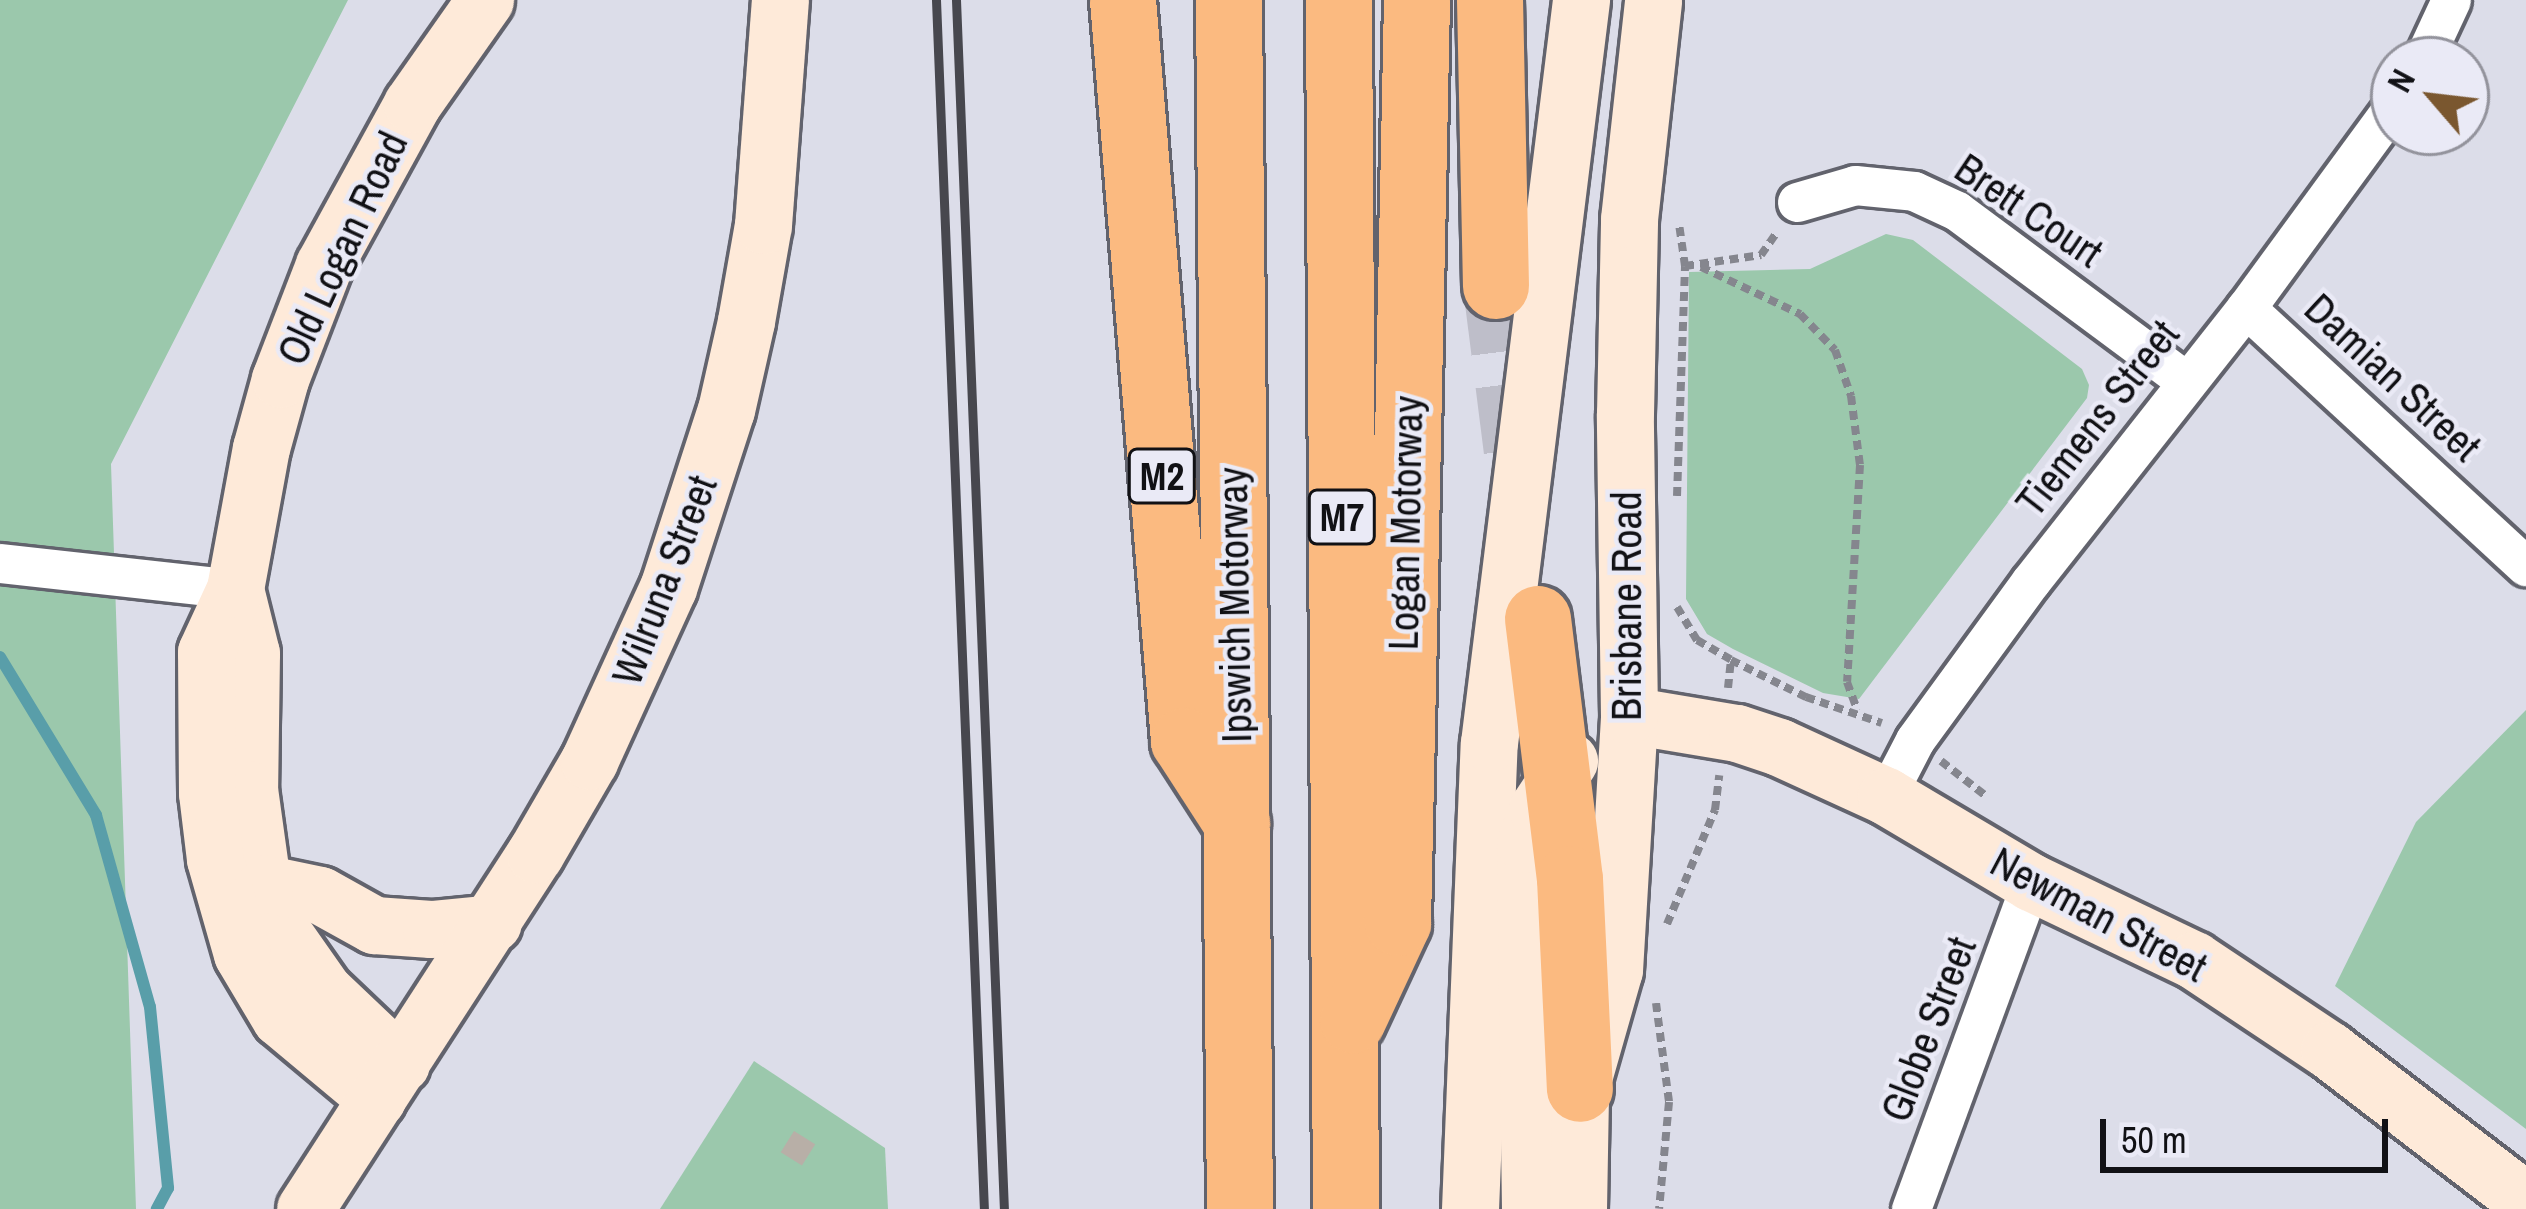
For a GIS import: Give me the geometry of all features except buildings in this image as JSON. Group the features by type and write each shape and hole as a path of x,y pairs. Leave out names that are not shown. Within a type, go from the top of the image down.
{"highway":[{"name":"M2","path":"1123,0 1184,741 1237,823"},
{"name":"Ipswich Motorway","path":"1229,0 1240,1209"},
{"name":"M7","path":"1339,0 1346,1034"},
{"name":"Logan Motorway","path":"1346,1034 1398,923 1417,0"},
{"path":"1490,0 1496,286"},
{"path":"1538,620 1560,770 1580,1089"},
{"path":"1346,1034 1346,1209"}],"main road":[{"name":"Old Logan Road","path":"389,1082 280,1018 251,972 226,907 207,794 206,652 235,589 261,448 324,265 412,104 485,0"},
{"name":"Wilruna Street","path":"304,1209 493,923 589,761 668,588 726,410 763,225 780,0"},
{"path":"1470,1209 1489,743 1582,0"},
{"path":"1530,1209 1532,1072 1525,844 1537,809 1560,770 1629,715 1606,673 1598,605 1594,401 1602,228 1624,0"},
{"name":"Brisbane Road","path":"1578,1209 1580,1089 1614,970 1629,715 1625,414 1629,219 1653,0"},
{"name":"Old Logan Road","path":"235,589 251,653 249,789 262,883 278,924 389,1082"},
{"name":"Newman Street","path":"1629,715 1723,731 1779,747 1886,796 2031,881 2194,960 2329,1049 2526,1201"},
{"path":"262,883 320,896 374,925 416,929 493,923"}],"street":[{"path":"2434,36 2451,0"},
{"name":"Tiemens Street","path":"1886,796 1915,740 2370,139"},
{"name":"Brett Court","path":"1797,202 1855,185 1915,191 1957,211 2186,381"},
{"name":"Damian Street","path":"2246,308 2526,566"},
{"path":"0,563 235,589"},
{"name":"Globe Street","path":"1911,1209 2031,881"}],"path":[{"path":"1675,201 1685,266 1677,503"},
{"path":"1685,266 1761,255 1797,202"},
{"path":"1701,267 1787,306 1820,328 1835,350 1851,397 1861,465 1847,682 1857,711"},
{"path":"1674,598 1682,622 1697,640 1805,697 1857,711 1915,740"},
{"path":"1658,946 1715,810 1731,660"},
{"path":"1654,993 1669,1102 1659,1209"}],"green space":[{"path":"0,0 348,0 111,464 136,1209 0,1209"},
{"path":"1886,234 1913,240 2082,369 2089,385 2087,398 1859,699 1823,693 1707,634 1686,599 1689,272 1810,269"},
{"path":"2526,710 2526,1129 2335,986 2416,822"},
{"path":"754,1061 885,1148 888,1209 660,1209"}],"waterway":[{"path":"0,657 96,815 150,1007 168,1188 157,1209"}],"tunnel":[{"path":"1496,286 1518,461"}],"railway":[{"path":"936,0 984,1209"},
{"path":"956,0 1004,1209"}]}
